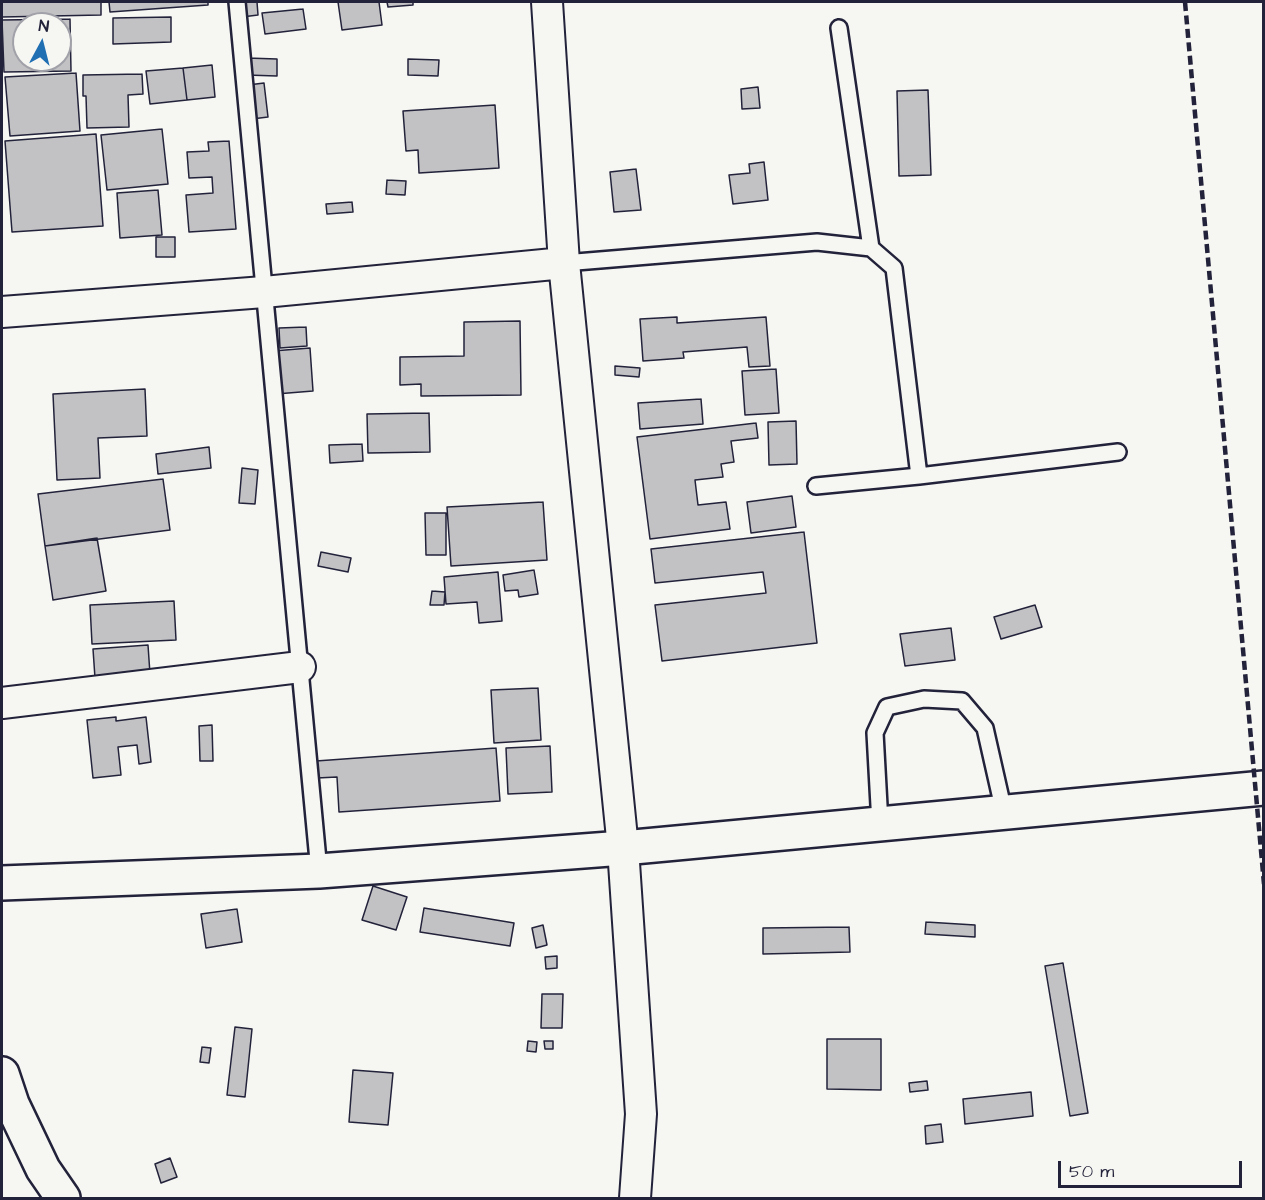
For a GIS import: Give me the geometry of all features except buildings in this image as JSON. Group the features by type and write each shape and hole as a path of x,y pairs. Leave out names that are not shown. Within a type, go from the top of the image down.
{"main road":[{"path":"2,884 319,871 623,848 1263,788"},
{"path":"2,1074 12,1104 43,1169 63,1198"}],"street":[{"path":"547,2 564,263 623,848 641,1114 635,1198"},
{"path":"2,312 264,292 564,263"},
{"path":"2,703 300,667"}],"lane":[{"path":"237,2 319,871"},
{"path":"839,28 871,248"},
{"path":"564,263 817,242 871,248 894,268 920,477"},
{"path":"816,486 920,477 1118,452"},
{"path":"880,824 875,733 887,707 924,699 962,701 985,728 1004,812"}],"railway":[{"path":"1185,2 1264,884"}]}
